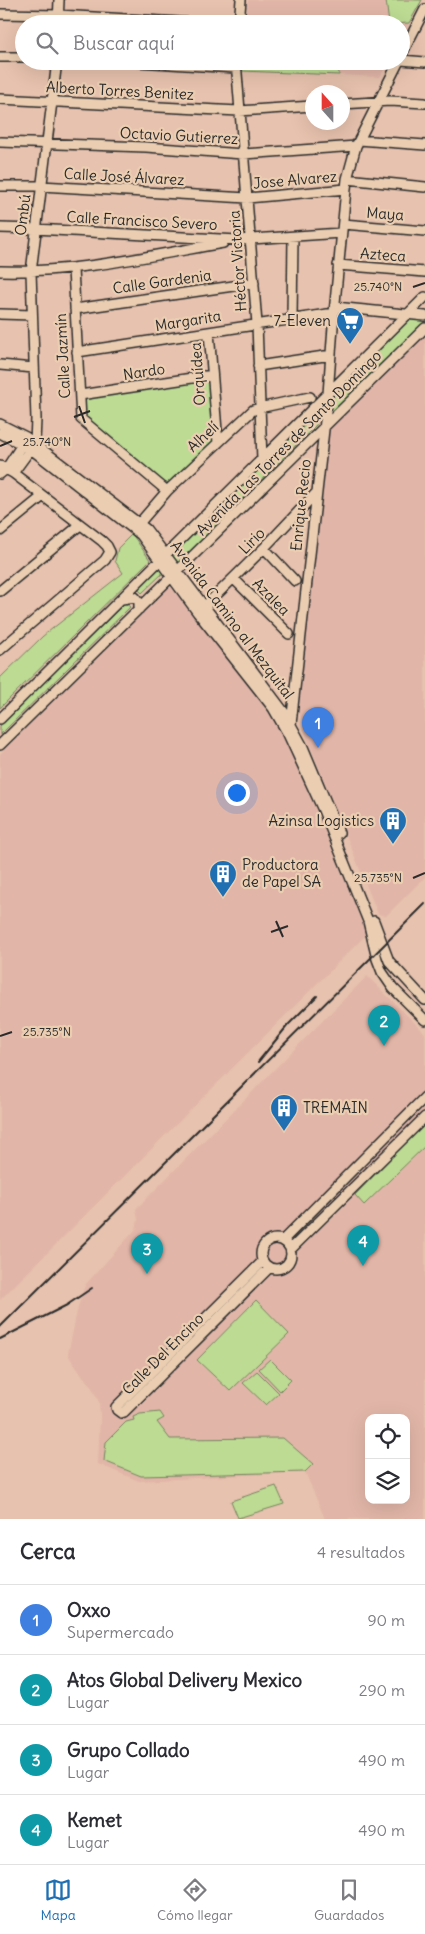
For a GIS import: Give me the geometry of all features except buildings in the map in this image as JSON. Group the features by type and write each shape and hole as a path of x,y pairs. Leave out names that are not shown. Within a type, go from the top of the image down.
{"street":[{"path":"59,0 59,15"},
{"path":"240,15 241,0"},
{"path":"0,14 15,15"},
{"name":"Enrique Recio","path":"410,41 424,15"},
{"path":"0,57 15,57"},
{"path":"410,60 425,62"},
{"name":"Ombú","path":"33,446 28,438 36,419 31,272 55,70"},
{"name":"Héctor Victoria","path":"236,70 257,324 262,460"},
{"name":"Enrique Recio","path":"288,727 328,394 347,179 357,143 394,70"},
{"name":"Alberto Torres Benitez","path":"0,99 239,111 305,106"},
{"path":"350,104 425,103"},
{"name":"Octavio Gutierrez","path":"0,142 243,154 357,143 425,145"},
{"path":"347,179 425,187"},
{"name":"Calle José Álvarez","path":"0,186 41,186 247,198"},
{"name":"Jose Alvarez","path":"247,198 346,189"},
{"name":"Calle Francisco Severo","path":"0,228 238,240 293,237 342,228"},
{"name":"Maya","path":"342,228 425,231"},
{"path":"292,319 293,237"},
{"path":"0,271 31,272 73,269 238,240"},
{"name":"Azteca","path":"338,265 425,272"},
{"name":"Calle Jazmín","path":"73,269 80,413 82,420 167,491"},
{"name":"Calle Gardenia","path":"75,308 254,282"},
{"name":"Avenida Las Torres de Santo Domingo","path":"0,719 425,297"},
{"name":"Margarita","path":"77,352 292,319 334,310 425,316"},
{"path":"0,314 32,315"},
{"name":"Avenida Las Torres de Santo Domingo","path":"0,745 425,328"},
{"name":"Orquídea","path":"209,332 218,443"},
{"path":"258,366 331,356"},
{"path":"0,365 34,368"},
{"name":"Nardo","path":"80,396 212,375"},
{"name":"Alhelí","path":"137,526 167,491 250,413 259,408 310,397"},
{"name":"Avenida Camino al Mezquital","path":"0,424 28,438 33,446 137,526 146,540 163,558 288,727 313,770 389,961 425,1000"},
{"name":"Avenida Camino al Mezquital","path":"0,433 28,438"},
{"path":"5,470 28,438"},
{"path":"5,470 33,446"},
{"path":"0,650 105,560 110,552 105,544 80,524 5,470"},
{"name":"Lirio","path":"204,607 234,579 317,492"},
{"path":"0,531 43,496"},
{"path":"0,591 80,524"},
{"path":"264,548 295,580"},
{"name":"Avenida Camino al Mezquital","path":"175,574 204,607 274,698 323,810 368,921 377,959 388,981 425,1020"},
{"name":"Azalea","path":"234,579 289,634"},
{"path":"122,599 135,597 138,600 139,609"},
{"path":"403,998 413,988"},
{"path":"283,1240 425,1098"},
{"path":"291,1249 425,1117"},
{"path":"330,1194 338,1202"},
{"path":"275,1239 283,1240 291,1249 291,1258 286,1266 278,1270 266,1265 261,1254 263,1247 268,1241 275,1239"},
{"name":"Calle Del Encino","path":"266,1265 124,1412 121,1413 117,1410 116,1407 266,1265"}],"shaded area":[{"path":"248,0 422,0 410,22 410,15 247,15"},
{"path":"242,70 384,70 380,77"},
{"path":"425,333 425,877 386,916 378,914 306,736 297,704 327,428"},
{"path":"169,585 256,693 288,743 367,934 0,1300 0,754"},
{"path":"367,976 425,1033 425,1519 325,1519 305,1472 139,1481 98,1464 99,1402 92,1388 68,1354 78,1307 85,1285 136,1229 138,1220 136,1209"}],"green space":[{"path":"386,0 422,0 410,21 410,15 388,15"},
{"path":"339,70 339,75 242,71"},
{"path":"410,315 425,316 425,321 328,418 331,394"},
{"path":"207,377 210,381 214,439 172,482 164,483 86,420 82,399"},
{"path":"318,413 316,425 178,564 170,552"},
{"path":"132,534 150,560 0,708 0,678 43,636 123,573 115,561 118,548"},
{"path":"161,565 164,572 142,593 138,589"},
{"path":"125,603 130,607 0,735 0,726"},
{"path":"425,1123 425,1146 364,1205 355,1195"},
{"path":"256,1300 289,1334 230,1391 197,1360"},
{"path":"270,1359 291,1380 280,1391 259,1369"},
{"path":"257,1371 279,1393 266,1405 243,1383"},
{"path":"160,1412 164,1418 157,1422 170,1439 283,1438 313,1464 305,1472 141,1476 104,1461 106,1442 126,1422 134,1420 133,1417 140,1414"},
{"path":"276,1486 284,1504 238,1518 231,1501"}],"railway":[{"path":"0,1327 425,904"},
{"path":"258,1062 288,1025 317,996"},
{"path":"0,1339 67,1305 92,1288"}],"place":[{"name":"7-Eleven","path":"350,345"},
{"name":"Oxxo","path":"318,748"},
{"name":"Azinsa Logistics","path":"393,845"},
{"name":"Productora de Papel SA","path":"223,898"},
{"name":"Atos Global Delivery Mexico","path":"384,1046"},
{"name":"TREMAIN","path":"284,1132"},
{"name":"Kemet","path":"363,1266"},
{"name":"Grupo Collado","path":"147,1274"}]}
